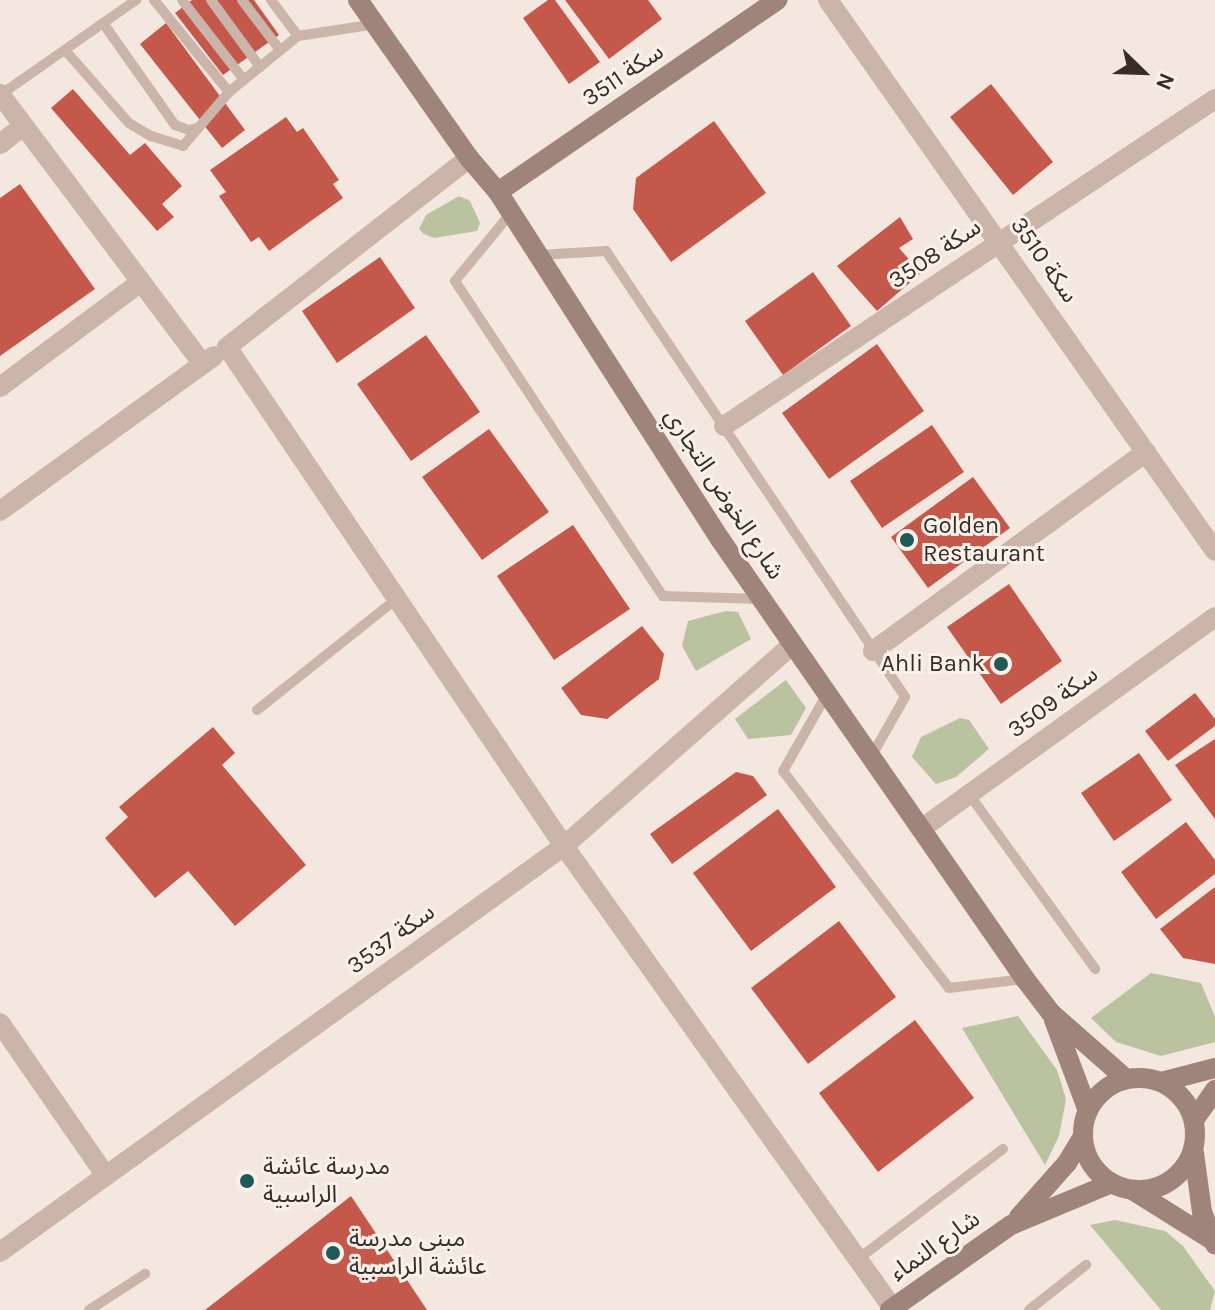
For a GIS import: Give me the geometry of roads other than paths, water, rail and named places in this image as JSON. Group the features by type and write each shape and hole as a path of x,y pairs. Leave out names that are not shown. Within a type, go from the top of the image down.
{"street":[{"name":"شارع الخوض التجاري","path":"358,0 469,158 498,192 762,599 1025,979 1051,1013 1126,1079"},
{"name":"سكة 3511","path":"498,192 777,0"},
{"name":"سكة 3510","path":"828,0 1215,551"},
{"path":"0,95 203,364"},
{"name":"سكة 3508","path":"724,426 1213,103"},
{"path":"0,144 23,126"},
{"path":"0,511 227,347 469,158"},
{"path":"0,387 141,282"},
{"path":"227,347 564,846 892,1309"},
{"path":"873,651 1146,452"},
{"name":"سكة 3509","path":"921,829 1215,617"},
{"name":"سكة 3537","path":"0,1252 564,846 793,644"},
{"name":"شارع الخوض التجاري","path":"1051,1013 1088,1111"},
{"path":"0,1023 106,1176"},
{"path":"1161,1082 1215,1068"},
{"path":"1144,1077 1161,1082 1187,1104 1194,1120 1194,1153 1202,1212 1213,1242 1097,1171 1086,1155 1083,1136 1088,1111 1110,1085 1144,1077"},
{"path":"1194,1120 1215,1090"},
{"name":"شارع النماء","path":"892,1309 1011,1225 1067,1163 1083,1136"},
{"path":"1122,1187 1150,1189 1167,1183 1194,1153"},
{"name":"شارع النماء","path":"1011,1225 1122,1187"}],"lane":[{"path":"0,95 136,0"},
{"path":"154,0 229,92"},
{"path":"182,0 244,80"},
{"path":"211,0 260,67"},
{"path":"242,0 280,50"},
{"path":"271,0 298,36"},
{"path":"103,23 175,125 189,130 198,128"},
{"path":"65,50 129,123 151,136 183,146 229,92 298,36 376,24"},
{"path":"511,213 455,281 663,596 762,599"},
{"path":"538,255 606,251 905,697 871,757"},
{"path":"257,710 398,598"},
{"path":"827,694 783,771 949,988 1025,979"},
{"path":"969,794 1095,969"},
{"path":"858,1259 1003,1149"},
{"path":"1029,1310 1086,1265"},
{"path":"89,1310 145,1274"}],"place":[{"name":"Golden Restaurant","path":"907,540"},
{"name":"Ahli Bank","path":"1001,664"},
{"name":"مدرسة عائشة الراسبية","path":"247,1181"},
{"name":"مبنى مدرسة عائشة الراسبية","path":"333,1253"}]}
